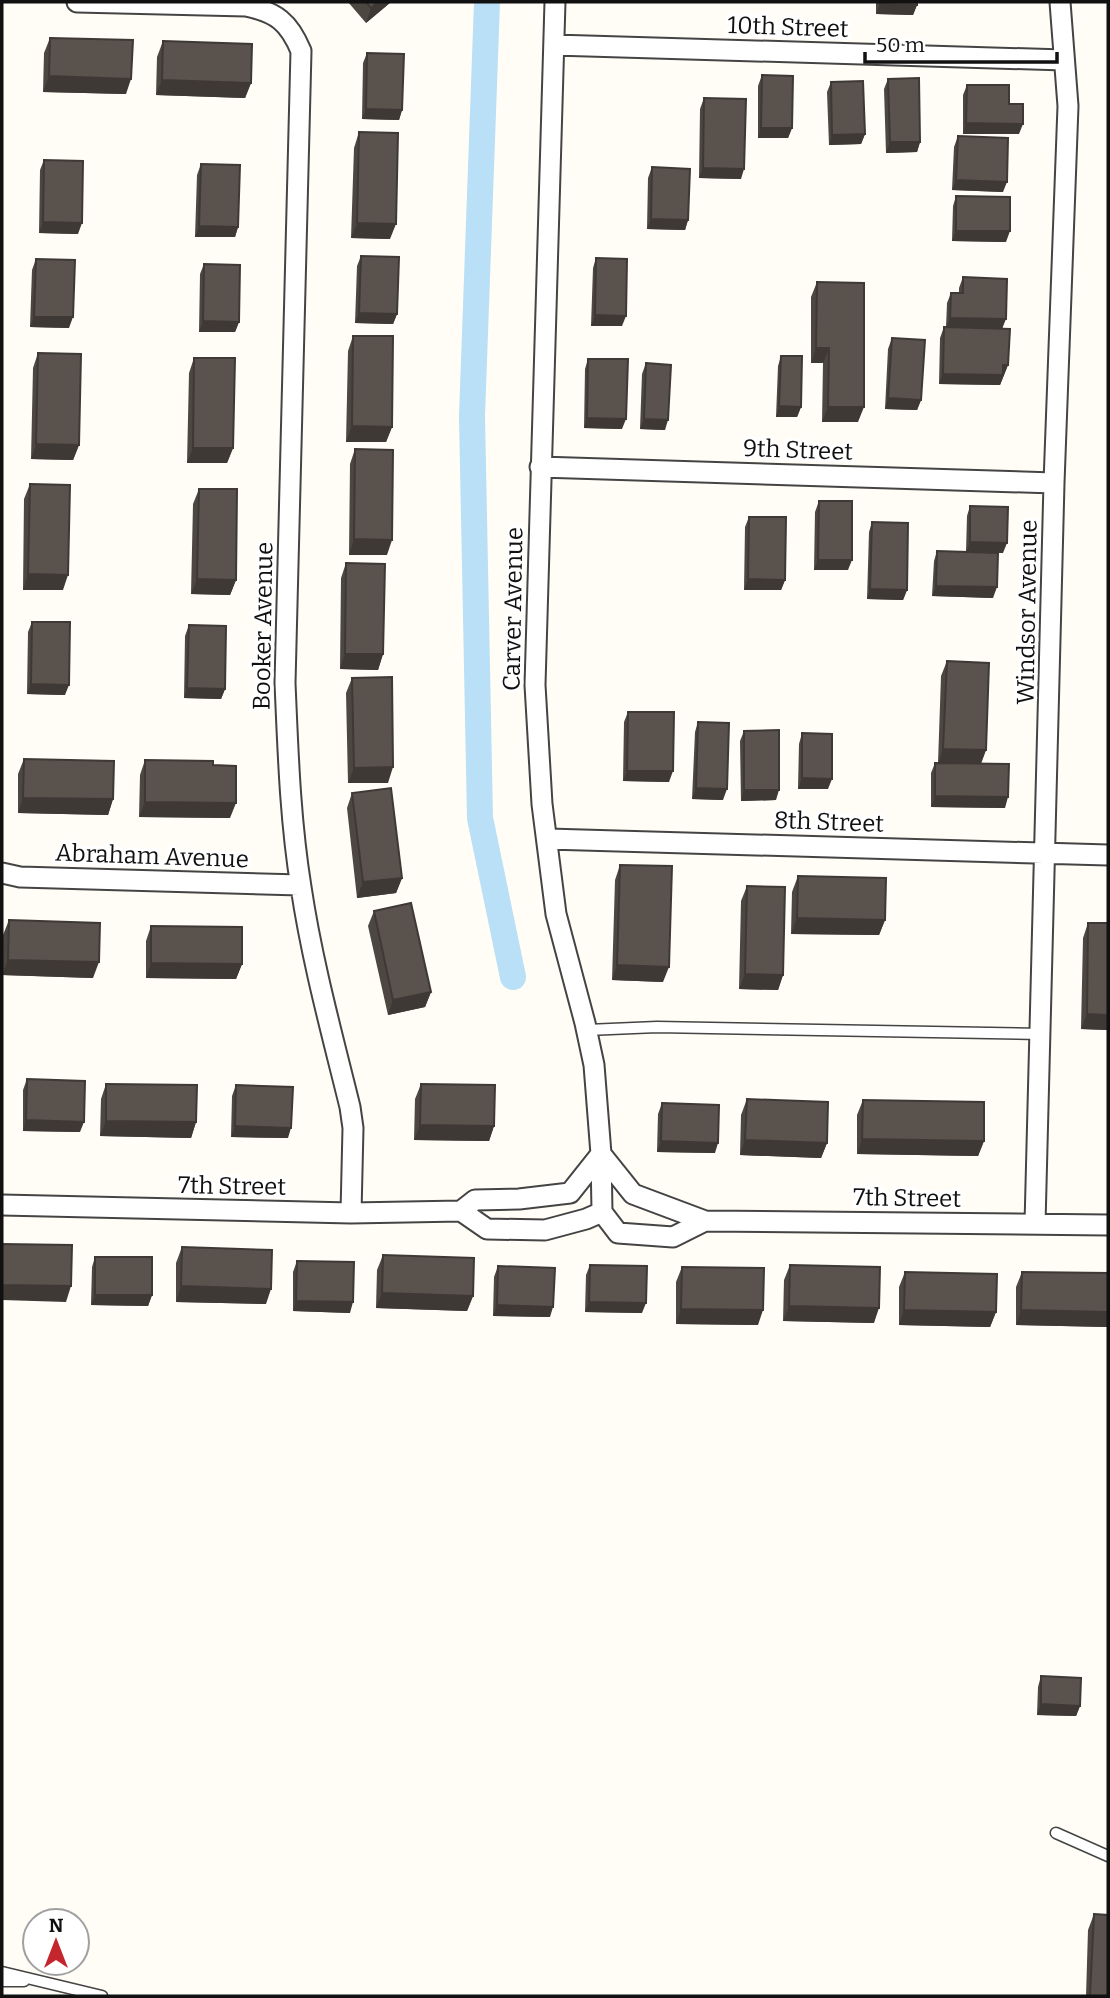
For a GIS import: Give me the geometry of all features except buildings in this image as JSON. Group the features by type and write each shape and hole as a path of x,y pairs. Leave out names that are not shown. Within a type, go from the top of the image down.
{"street":[{"name":"Booker Avenue","path":"78,2 246,6 265,10 281,19 294,33 301,51 285,683 288,775 300,885 318,980 350,1107 353,1128 351,1213"},
{"name":"Carver Avenue","path":"555,2 535,685 542,803 556,914 594,1065 601,1154 602,1212"},
{"name":"Windsor Avenue","path":"1035,1224 1054,483 1068,106 1060,2"},
{"name":"10th Street","path":"554,44 1064,60"},
{"name":"9th Street","path":"541,467 1054,483"},
{"name":"8th Street","path":"548,839 1108,855"},
{"name":"Abraham Avenue","path":"2,873 20,877 300,885"},
{"name":"7th Street","path":"2,1205 351,1213 461,1211 475,1200 519,1199 570,1193 601,1154 633,1194 705,1221 1108,1225"},
{"path":"461,1211 487,1229 545,1230 602,1212"},
{"name":"7th Street","path":"602,1212 618,1233 673,1237 705,1221"}],"lane":[{"path":"587,1030 684,1027 1041,1034"},
{"path":"1056,1833 1108,1856"},
{"path":"2,1972 102,1996"},
{"path":"2,1981 45,1981"}],"waterway":[{"path":"487,2 472,416 480,818 513,977"}]}
